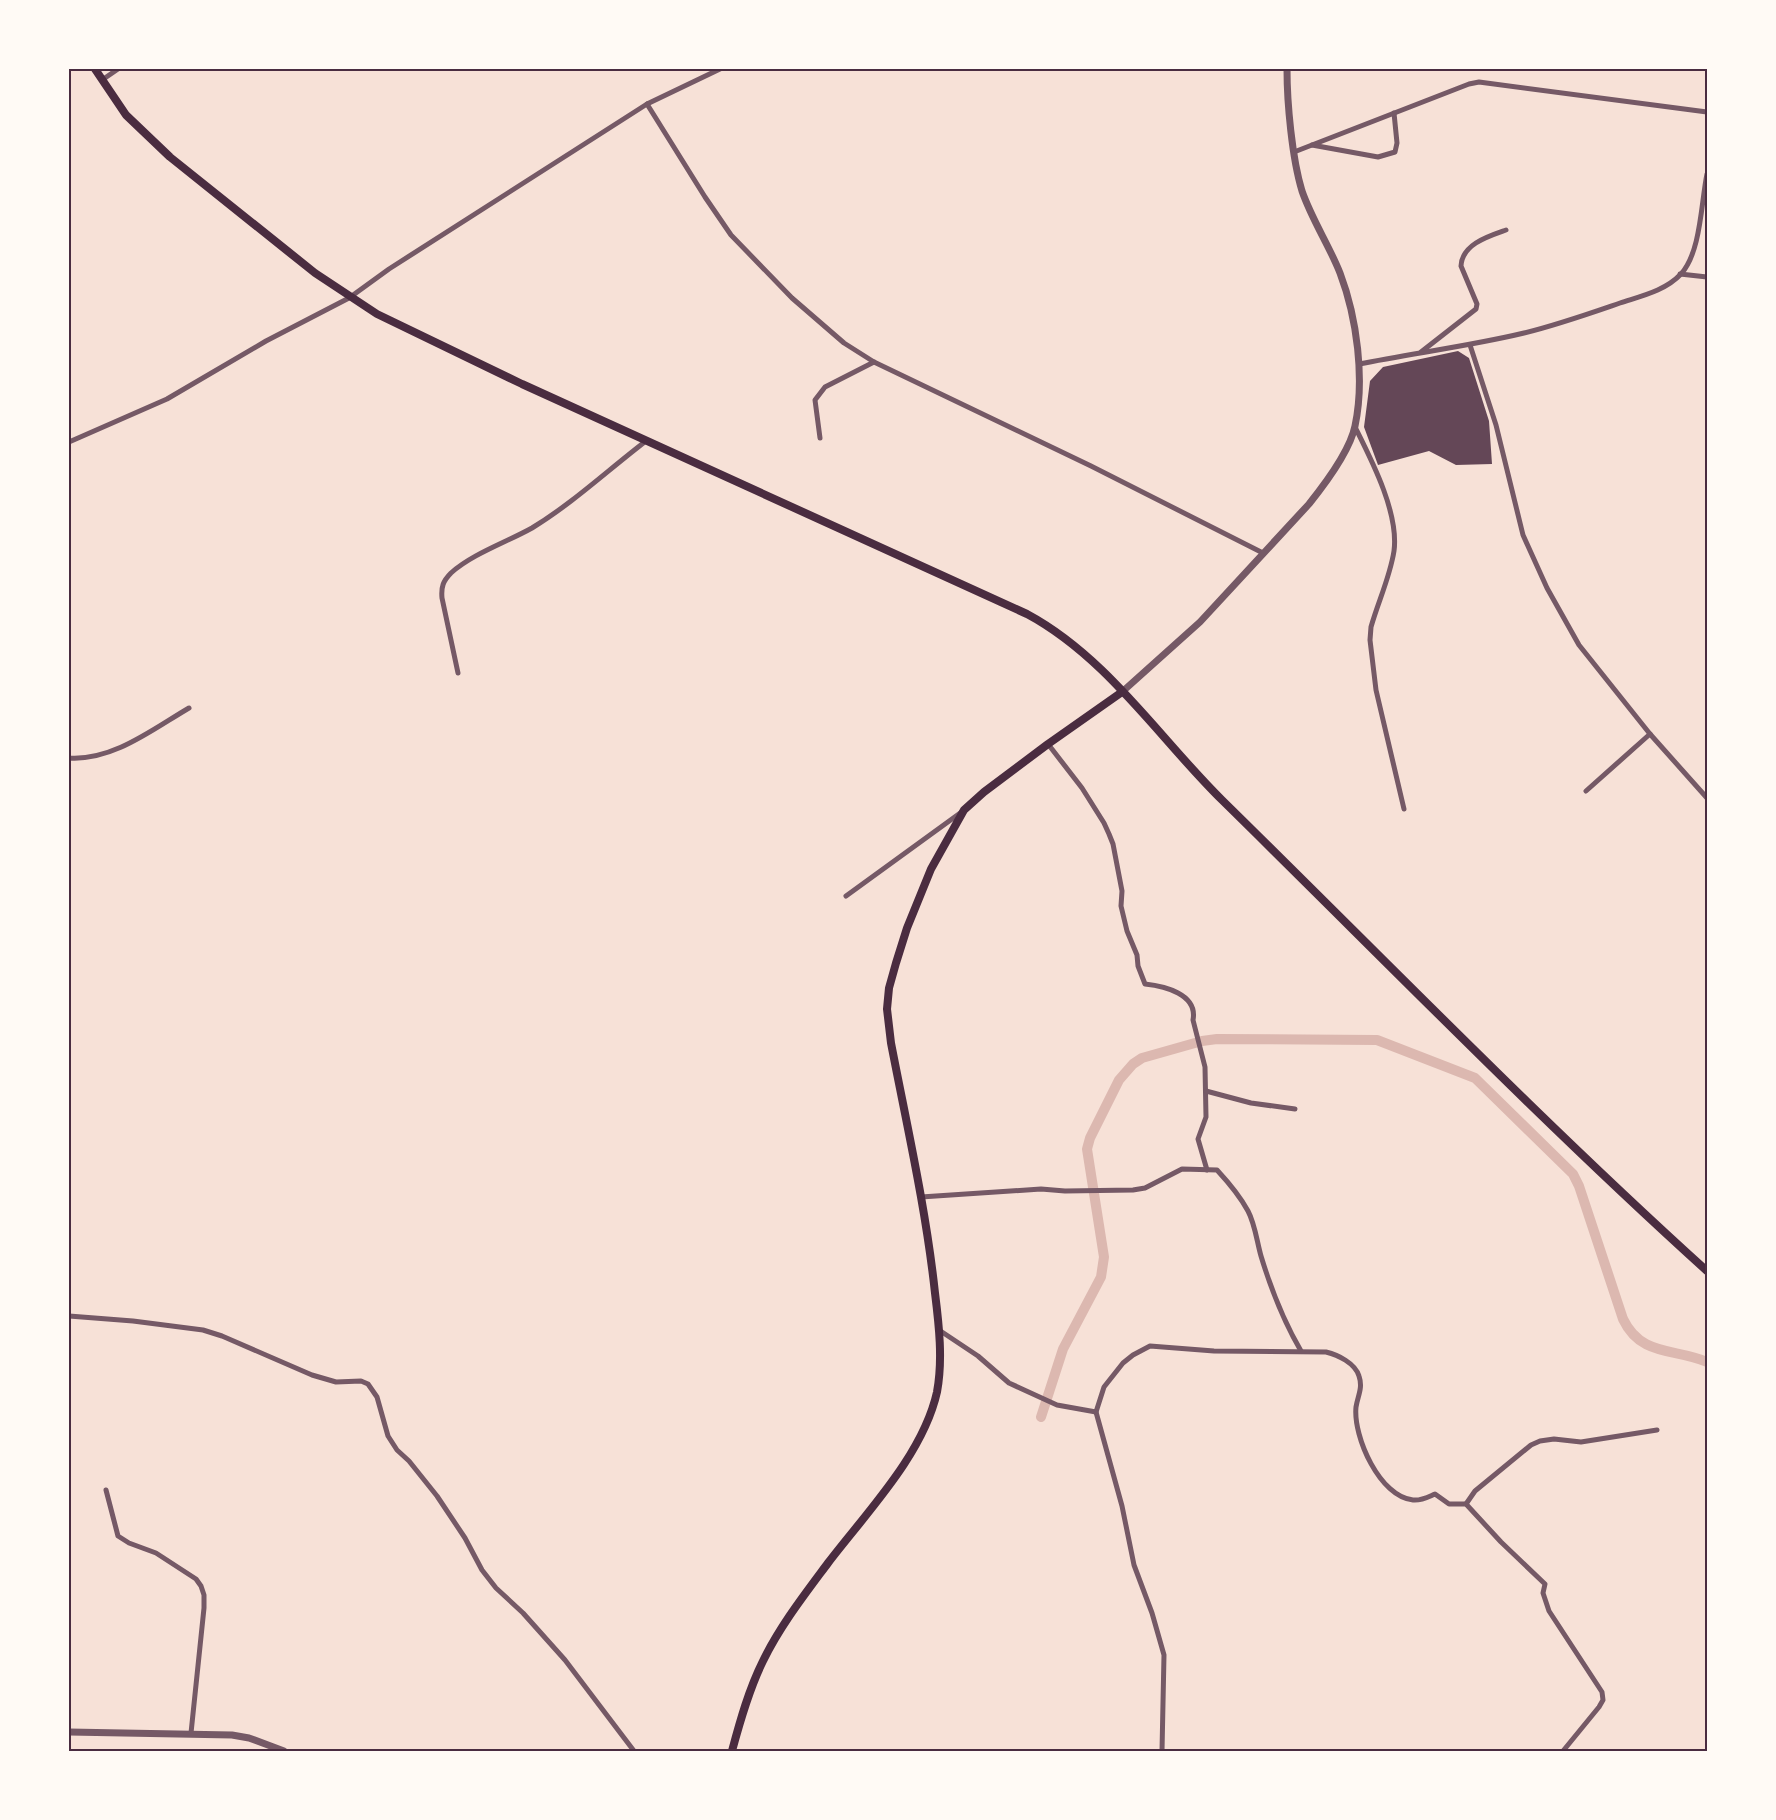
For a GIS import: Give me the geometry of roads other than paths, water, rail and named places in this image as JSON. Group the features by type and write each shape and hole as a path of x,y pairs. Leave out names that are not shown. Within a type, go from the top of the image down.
{"main road":[{"path":"95,69 126,115 170,157 262,233 349,298 447,349 1027,614 1056,631 1081,651 1122,692 1207,785 1478,1054 1707,1271"},
{"path":"732,1751 739,1725 763,1661 788,1619 829,1561 864,1520 911,1454 924,1428 936,1392 940,1347 932,1264 887,1009 889,988 907,928 931,869 964,810 1047,744 1122,692"}],"street":[{"path":"102,80 118,69"},
{"path":"69,442 167,399 266,341 349,298 389,269 647,104 720,69"},
{"path":"1122,692 1200,622 1320,491 1346,448 1355,427 1359,363 1351,304 1339,271 1305,198 1294,152 1286,70"},
{"path":"1294,152 1479,82 1707,111"},
{"path":"647,104 731,235 792,298 844,343 874,362 1091,466 1263,553"},
{"path":"1312,145 1378,157 1395,152 1397,143 1394,113"},
{"path":"1359,363 1470,345 1525,333 1656,291 1680,274 1689,263 1707,174"},
{"path":"1420,353 1476,309 1477,304 1461,266 1461,260 1466,252 1480,240 1506,230"},
{"path":"1680,274 1707,277"},
{"path":"1470,345 1496,425 1523,535 1547,588 1579,645 1650,735 1707,798"},
{"path":"820,438 815,400 825,387 874,362"},
{"path":"1355,427 1389,506 1393,524 1394,549 1371,627 1370,640 1376,690 1404,809"},
{"path":"458,673 442,598 441,588 444,581 464,564 531,528 555,512 646,441"},
{"path":"69,758 119,749 189,708"},
{"path":"1586,791 1650,735"},
{"path":"1047,744 1082,788 1109,834 1122,891 1121,906 1145,984 1166,987 1189,1001 1194,1013 1193,1020 1199,1049 1204,1057 1206,1091 1206,1117 1198,1139 1207,1170"},
{"path":"846,896 964,810"},
{"path":"1206,1091 1251,1102 1295,1109"},
{"path":"921,1197 1041,1189 1084,1191 1145,1188 1182,1169 1217,1170 1231,1184 1249,1213 1262,1259 1278,1302 1289,1331 1301,1351"},
{"path":"69,1316 203,1330 312,1375 336,1382 361,1381 368,1384 373,1388 377,1397 388,1436 397,1450 409,1461 437,1496 465,1538 482,1570 564,1660 634,1751"},
{"path":"939,1330 978,1356 1009,1383 1057,1405 1096,1412"},
{"path":"1162,1751 1164,1655 1134,1564 1122,1506 1096,1412 1104,1387 1123,1363 1150,1346 1214,1351 1326,1352 1338,1355 1358,1372 1362,1386 1356,1407 1362,1446 1377,1474 1393,1493 1411,1500 1421,1500 1435,1494 1449,1504 1466,1504 1545,1584 1543,1593 1549,1611 1602,1692 1603,1700 1563,1751"},
{"path":"1466,1504 1475,1491 1531,1445 1540,1441 1568,1439 1581,1442 1657,1430"},
{"path":"106,1490 118,1536 129,1543 156,1552 195,1579 201,1586 204,1608 191,1733"},
{"path":"69,1732 191,1733 249,1738 284,1751"}],"waterway":[{"path":"1041,1417 1063,1349 1101,1277 1104,1257 1087,1149 1090,1138 1119,1080 1133,1064 1142,1058 1217,1039 1377,1040 1475,1078 1573,1174 1623,1319 1630,1331 1649,1346 1707,1362"}]}
